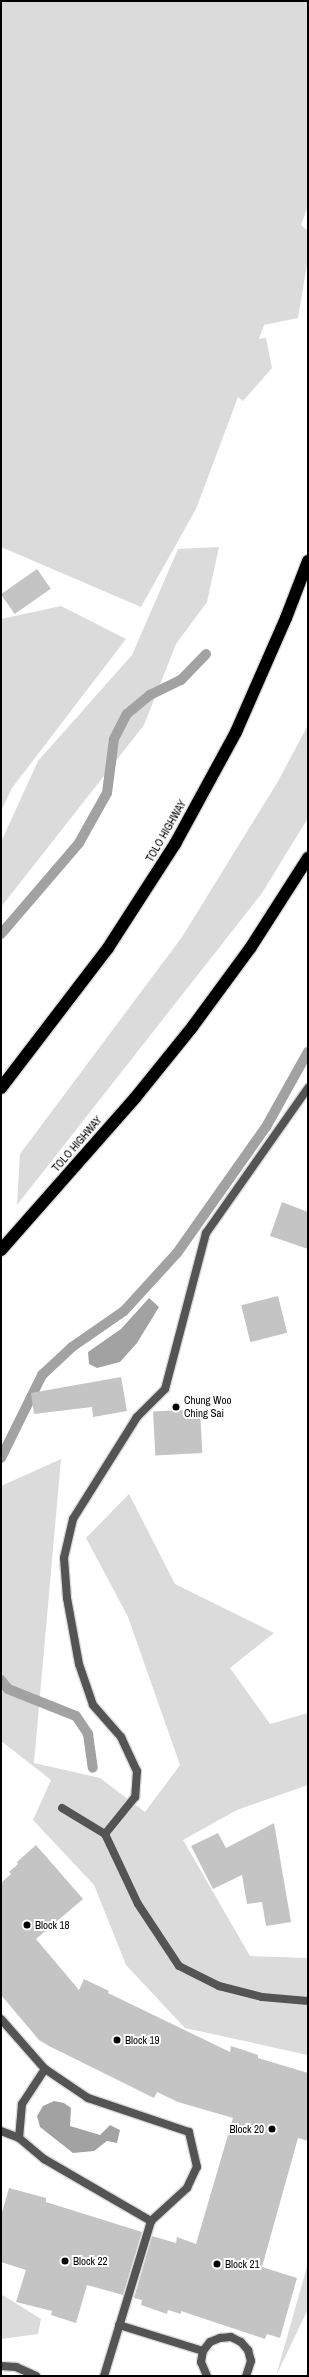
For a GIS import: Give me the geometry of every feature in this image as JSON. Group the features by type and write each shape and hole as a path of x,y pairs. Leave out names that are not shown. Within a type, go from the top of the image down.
{"highway":[{"name":"TOLO HIGHWAY","path":"1,1088 108,948 175,844 236,732 286,618 308,561"},
{"name":"TOLO HIGHWAY","path":"1,1250 135,1098 193,1026 251,947 308,858"}],"street":[{"path":"105,1834 135,1797 136,1771 121,1737 93,1705 78,1664 67,1598 64,1558 73,1519 137,1417 165,1389 206,1233 308,1088"},
{"path":"62,1808 105,1834 138,1904 179,1966 219,1986 262,1998 308,2000"},
{"path":"1,2019 45,2069 88,2098 190,2132 197,2167 187,2188 151,2221 104,2376"},
{"path":"19,2138 22,2104 45,2069"},
{"path":"1,2131 19,2138 44,2159 151,2221"},
{"path":"119,2325 203,2352"},
{"path":"207,2376 202,2362 203,2352 210,2342 220,2338 231,2337 241,2342 248,2350 251,2361 246,2376"},
{"path":"1,2366 16,2368 36,2376"}],"shaded area":[{"path":"1,1 308,1 308,206 301,225 308,231 308,258 298,318 264,325 259,339 266,338 272,368 243,401 238,397 196,509 141,607 1,547"},
{"path":"219,547 207,602 176,644 144,725 1,907 1,842 38,761 132,655 178,549"},
{"path":"61,606 126,639 12,788 1,811 1,619"},
{"path":"308,725 308,818 262,893 17,1205 20,1154 182,937 277,783"},
{"path":"149,1298 159,1307 137,1343 120,1362 97,1368 89,1364 88,1352 121,1329"},
{"path":"61,1459 34,1763 100,1778 145,1812 180,1765 128,1617 86,1538 129,1494 175,1584 274,1633 230,1668 270,1724 308,1713 308,1785 237,1810 183,1840 250,1956 308,1958 308,2055 185,2028 126,1965 94,1885 33,1820 51,1780 1,1741 1,1486"},
{"path":"54,2101 64,2103 71,2108 70,2126 100,2135 110,2125 120,2130 117,2143 107,2141 94,2151 73,2153 40,2127 37,2116 43,2106"},
{"path":"308,2263 308,2309 276,2376"},
{"path":"1,2294 41,2319 38,2334 1,2339"}],"building":[{"path":"37,569 51,589 15,614 1,594"},
{"path":"282,1202 308,1212 308,1249 270,1236"},
{"path":"278,1296 287,1333 250,1342 241,1305"},
{"path":"121,1377 127,1411 93,1417 92,1407 34,1414 31,1393"},
{"path":"200,1409 202,1453 155,1455 153,1411"},
{"path":"274,1823 291,1922 266,1926 262,1902 247,1904 242,1875 213,1889 191,1846 218,1833 226,1848"},
{"path":"36,1845 83,1899 36,1939 79,1990 84,1979 109,1991 108,1993 230,2052 231,2046 258,2055 258,2058 308,2073 308,2141 298,2138 262,2267 297,2278 280,2338 267,2334 265,2339 181,2311 181,2314 168,2310 167,2314 141,2305 142,2300 134,2298 152,2236 176,2243 177,2237 196,2244 233,2118 178,2102 157,2092 154,2098 49,2046 39,2040 1,1995 1,1883 11,1874 9,1872 18,1864 17,1862"},
{"name":"Block 22","path":"9,2188 46,2198 46,2202 142,2232 123,2295 87,2285 76,2323 51,2315 52,2311 16,2302 26,2270 1,2262 1,2216"}],"waterway":[{"path":"1,934 79,843 107,793 114,739 127,714 150,695 181,680 206,654"},
{"path":"1,1458 42,1375 72,1347 124,1311 177,1253 266,1127 308,1052"},
{"path":"1,1680 8,1689 76,1716 88,1734 93,1768"}],"place":[{"name":"Chung Woo Ching Sai","path":"176,1407"},
{"name":"Block 18","path":"27,1925"},
{"name":"Block 19","path":"117,2040"},
{"name":"Block 20","path":"272,2129"},
{"name":"Block 22","path":"65,2261"},
{"name":"Block 21","path":"217,2264"}]}
